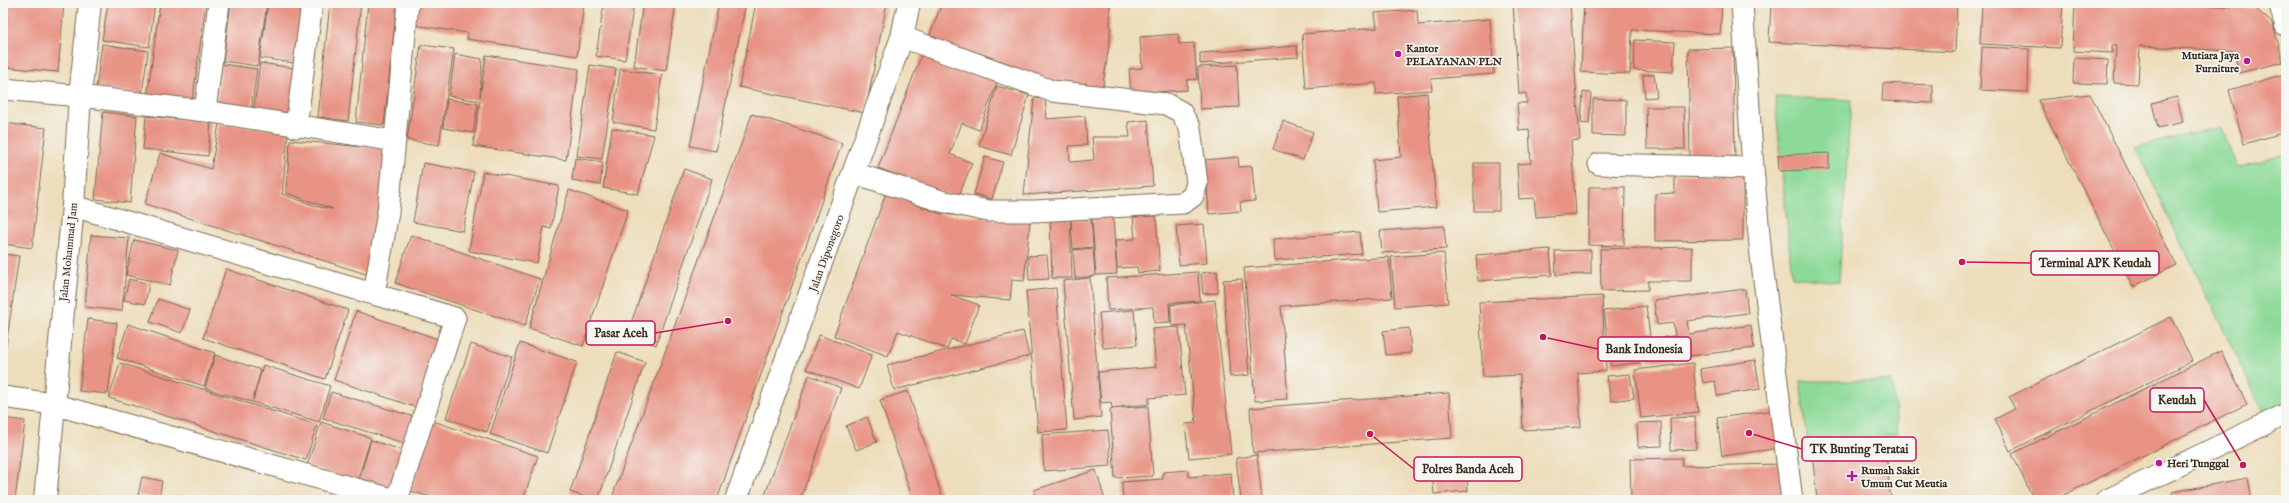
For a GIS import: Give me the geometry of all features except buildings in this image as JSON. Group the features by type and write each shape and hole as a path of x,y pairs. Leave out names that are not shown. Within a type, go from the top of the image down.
{"main road":[{"name":"Jalan Mohammad Jam","path":"44,500 73,206 80,96 90,3"},
{"name":"Jalan Diponegoro","path":"736,500 902,37 909,3"},
{"path":"2280,3 2286,25"}],"street":[{"path":"205,111 220,3"},
{"path":"296,127 312,3"},
{"path":"374,294 388,212 408,3"},
{"path":"1742,3 1753,168 1770,340 1792,500"},
{"path":"854,174 941,201 988,211 1035,211 1183,203 1193,196 1197,183 1190,128 1181,112 1166,104 1052,91 902,37"},
{"path":"3,89 80,96 205,111 296,127 395,141"},
{"path":"1599,164 1753,168"},
{"path":"3,397 53,404 396,500 456,318 73,206"},
{"path":"2107,500 2286,414"}],"green space":[{"path":"1775,97 1851,100 1839,282 1792,277"},
{"path":"2221,127 2237,168 2286,154 2286,406 2265,416 2135,147"},
{"path":"1800,381 1892,381 1898,434 1808,444"}],"place":[{"name":"Kantor PELAYANAN PLN","path":"1398,54"},
{"name":"Mutiara Jaya Furniture","path":"2247,61"},
{"name":"Terminal APK Keudah","path":"1962,262"},
{"name":"Pasar Aceh","path":"728,321"},
{"name":"Bank Indonesia","path":"1543,337"},
{"name":"TK Bunting Teratai","path":"1749,433"},
{"name":"Polres Banda Aceh","path":"1370,434"},
{"name":"Heri Tunggal","path":"2159,463"},
{"name":"Keudah","path":"2243,465"},
{"name":"Rumah Sakit Umum Cut Meutia","path":"1852,476"}]}
